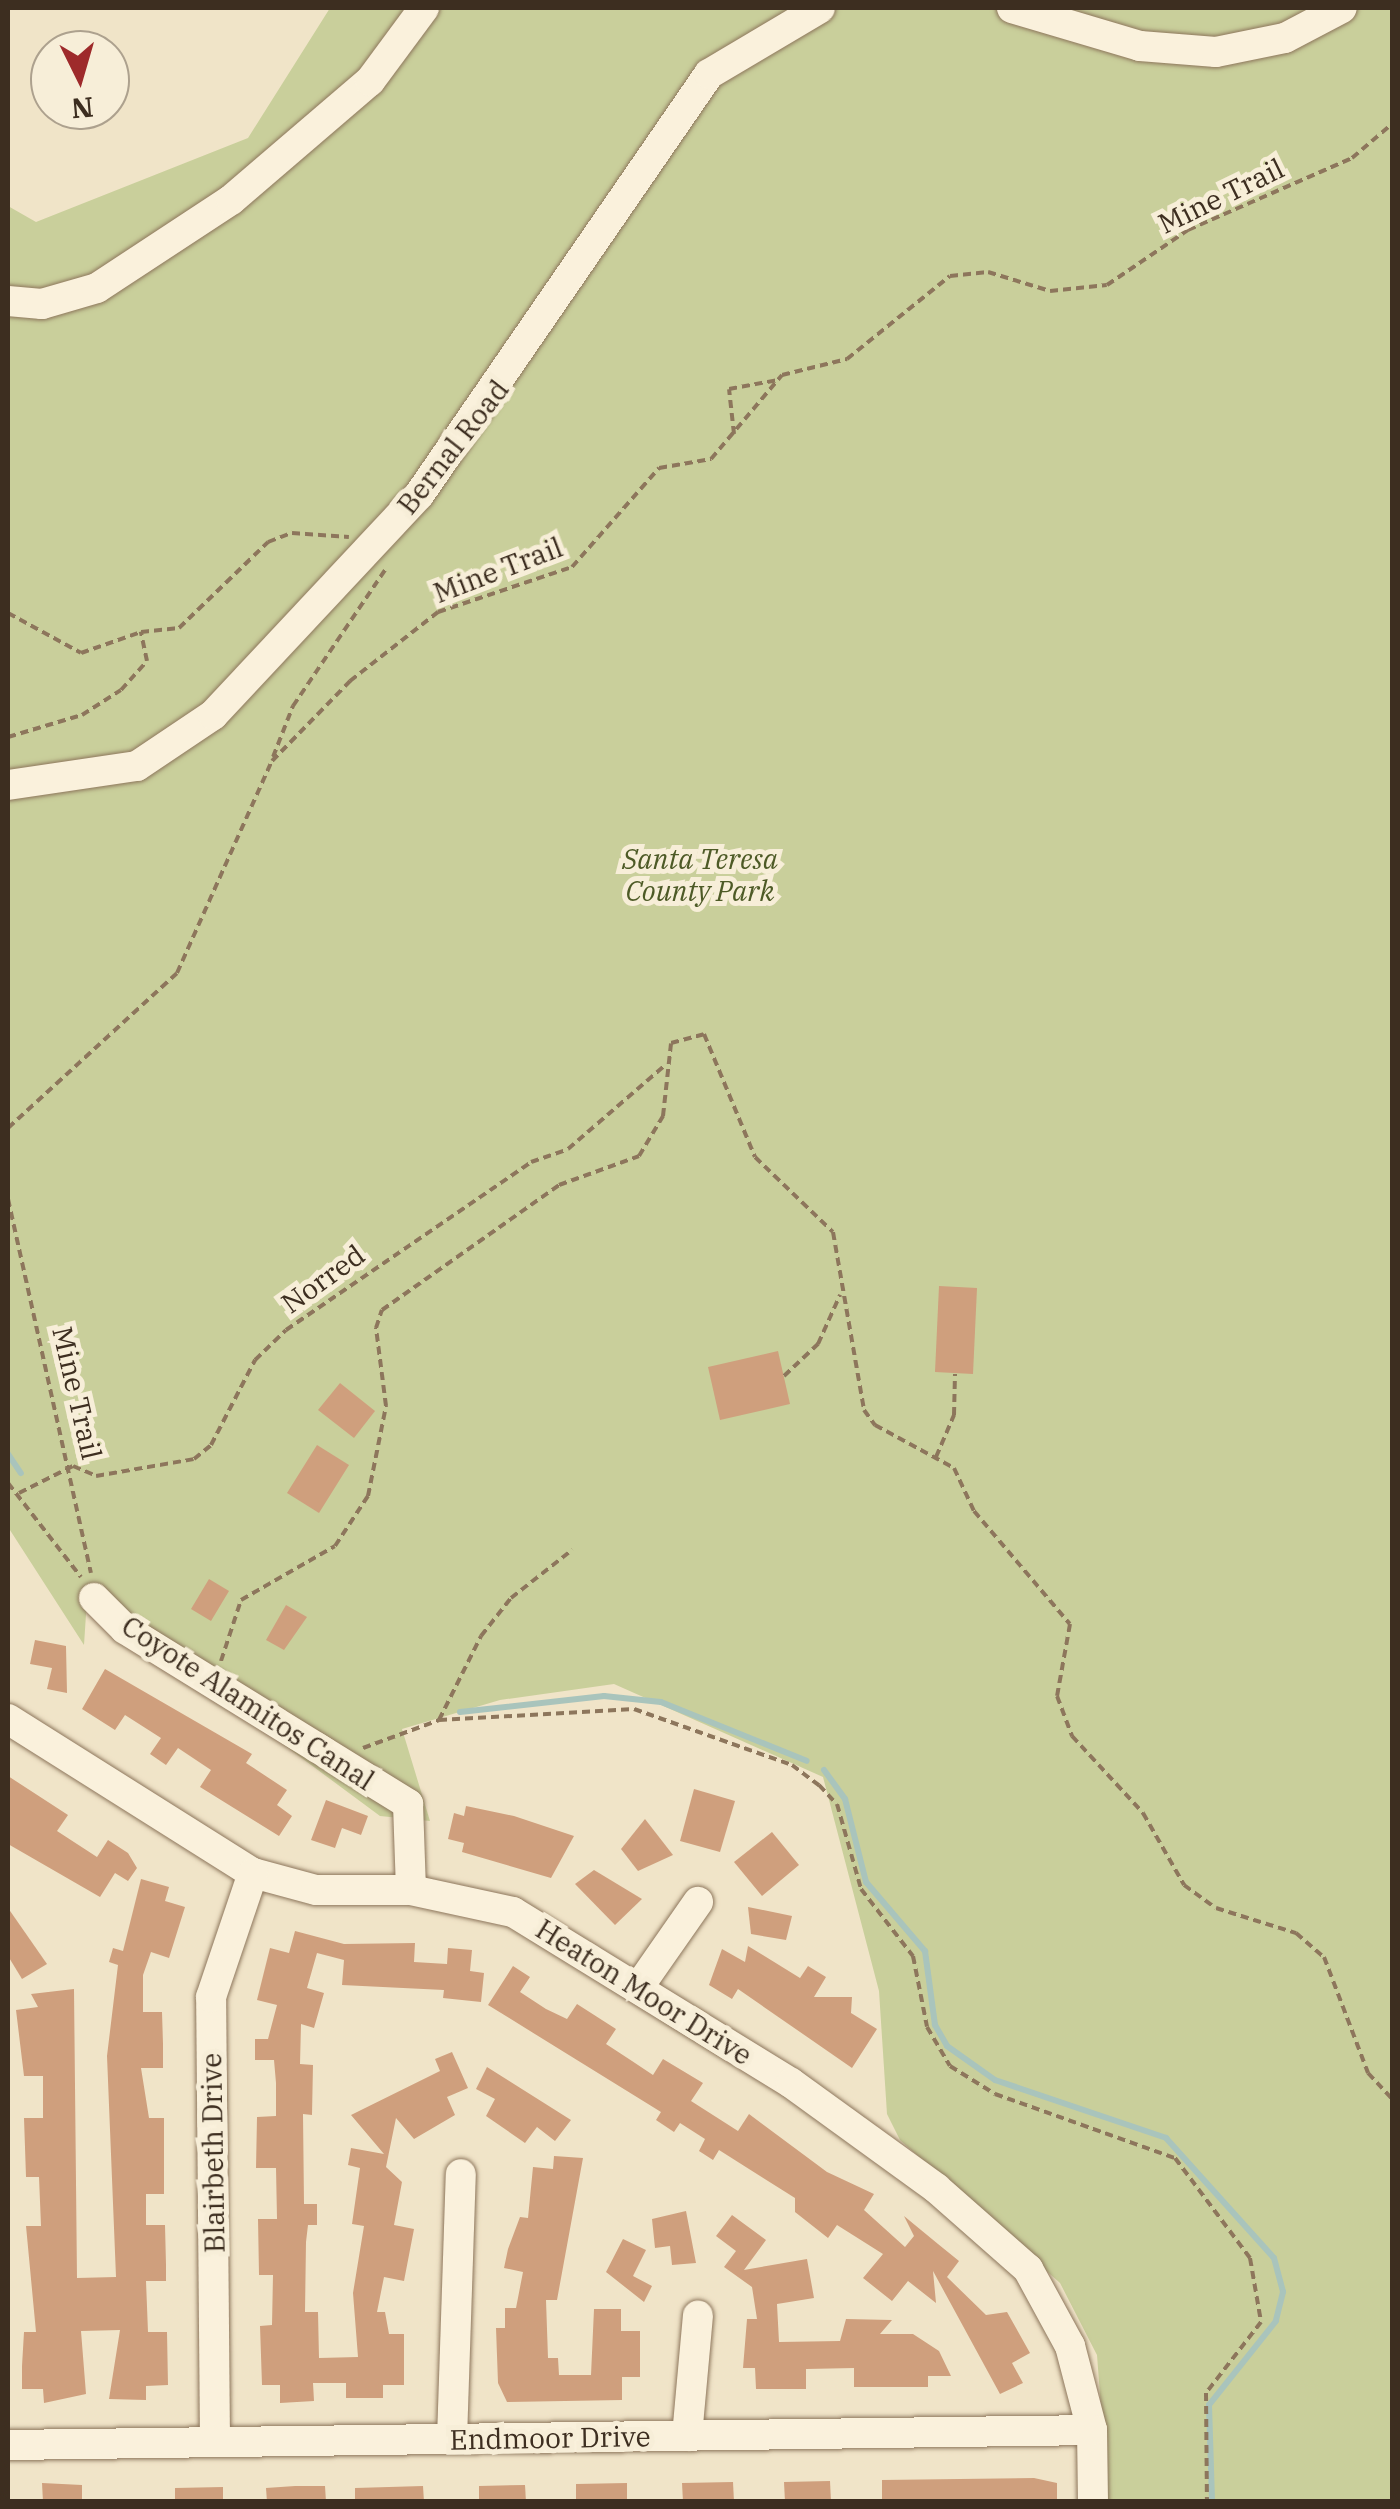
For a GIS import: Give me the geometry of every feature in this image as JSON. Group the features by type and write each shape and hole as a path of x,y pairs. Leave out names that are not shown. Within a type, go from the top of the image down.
{"street":[{"path":"8,301 42,304 97,288 231,200 370,81 424,8"},
{"name":"Bernal Road","path":"8,785 137,766 213,715 370,550 477,420 690,97 736,51 820,8"},
{"path":"1012,8 1140,46 1216,52 1285,38 1342,8"},
{"name":"Coyote Alamitos Canal","path":"94,1598 216,1688 408,1804 412,1890"},
{"name":"Heaton Moor Drive","path":"8,1720 254,1873 316,1890 412,1890 512,1912 638,1988 920,2176 1028,2269 1070,2346 1092,2430 1093,2502"},
{"name":"Blairbeth Drive","path":"216,2441 211,1997 254,1873"},
{"path":"638,1988 698,1902"},
{"path":"452,2439 461,2174"},
{"path":"688,2436 698,2316"},
{"name":"Endmoor Drive","path":"8,2445 1092,2430"}],"path":[{"name":"Mine Trail","path":"8,1128 177,972 272,761 350,681 438,612 572,566 659,468 712,459 778,380 796,366 847,359 950,276 988,272 1050,292 1106,285 1188,230 1352,158 1392,124"},
{"path":"734,435 729,388 778,380"},
{"path":"8,612 81,653 141,632 179,628 280,536 358,539"},
{"path":"272,761 293,706 361,612 383,562"},
{"path":"8,736 82,715 121,690 148,661 141,632"},
{"name":"Norred","path":"73,1466 96,1476 194,1458 211,1446 263,1350 530,1162 568,1149 666,1065 678,1036 713,1040 755,1157 833,1232 842,1291"},
{"path":"216,1688 241,1600 336,1546 368,1496 386,1406 376,1328 382,1310 559,1185 639,1156 662,1116 666,1065"},
{"name":"Mine Trail","path":"8,1199 73,1466 94,1598"},
{"path":"784,1376 818,1344 842,1291"},
{"path":"842,1291 864,1410 954,1468 974,1511 1070,1624 1057,1696 1072,1736 1143,1813 1198,1898 1296,1933 1324,1956 1368,2073 1392,2099"},
{"path":"936,1457 954,1415 955,1374"},
{"path":"19,1493 73,1466"},
{"name":"Coyote Alamitos Canal","path":"8,1484 19,1493 94,1598"},
{"path":"440,1720 481,1636 512,1598 572,1550"},
{"path":"338,1761 440,1720 634,1709 792,1765 818,1785 837,1804 861,1889 913,1956 926,2027 950,2066 994,2094 1175,2158 1250,2258 1261,2322 1206,2393 1207,2502"}],"green space":[{"name":"Santa Teresa County Park","path":"330,8 1392,8 1392,2501 1108,2501 1097,2355 1060,2283 900,2140 887,2114 879,1991 823,1777 614,1684 500,1700 402,1729 430,1821 380,1816 87,1599 84,1645 8,1527 8,206 36,222 248,138"}],"building":[{"path":"939,1286 977,1288 973,1374 935,1372"},
{"path":"778,1351 790,1404 720,1420 708,1367"},
{"path":"340,1383 375,1411 354,1438 318,1410"},
{"path":"317,1445 349,1465 319,1513 287,1493"},
{"path":"209,1579 229,1591 211,1621 191,1609"},
{"path":"286,1605 307,1617 284,1650 266,1640"},
{"path":"35,1640 66,1646 67,1693 47,1689 52,1668 30,1664"},
{"path":"105,1669 252,1754 246,1763 287,1790 277,1805 292,1816 279,1836 200,1787 211,1770 178,1748 166,1765 150,1754 161,1738 125,1715 115,1730 82,1709"},
{"path":"8,1776 68,1815 57,1831 97,1857 108,1840 128,1853 137,1868 128,1881 115,1873 100,1897 8,1844"},
{"path":"694,1789 735,1801 720,1852 680,1841"},
{"path":"326,1800 368,1816 361,1835 342,1828 335,1848 311,1840"},
{"path":"466,1806 514,1816 574,1836 551,1878 462,1852 464,1843 448,1839 454,1813 464,1816"},
{"path":"645,1819 673,1855 638,1871 621,1849"},
{"path":"772,1832 799,1865 762,1896 734,1862"},
{"path":"594,1870 642,1899 615,1925 575,1884"},
{"path":"141,1879 169,1887 165,1901 185,1907 169,1958 151,1952 143,1975 143,2012 162,2012 163,2044 163,2068 141,2068 149,2118 164,2118 164,2194 146,2194 146,2225 165,2225 166,2281 146,2281 148,2332 167,2332 168,2385 146,2386 146,2400 109,2399 120,2330 81,2331 86,2394 44,2403 43,2389 22,2389 24,2332 36,2332 26,2226 41,2226 39,2177 26,2177 24,2118 43,2118 43,2076 24,2076 16,2010 38,2007 31,1994 74,1989 77,2278 116,2277 107,2056 118,1965 109,1962 113,1948 123,1951"},
{"path":"748,1907 792,1916 786,1940 751,1934"},
{"path":"8,1908 47,1964 22,1979 8,1956"},
{"path":"295,1931 344,1944 415,1943 414,1962 447,1964 448,1948 472,1950 470,1971 484,1973 481,2002 443,1998 444,1990 342,1985 344,1960 317,1953 307,1988 324,1993 314,2028 301,2024 300,2064 313,2065 312,2115 303,2114 304,2204 317,2204 317,2225 308,2225 305,2312 318,2312 319,2358 358,2357 353,2293 364,2226 352,2224 360,2168 348,2165 351,2148 384,2154 351,2115 440,2071 435,2059 452,2052 468,2088 447,2097 455,2115 414,2139 396,2118 386,2167 402,2182 394,2225 414,2229 404,2281 384,2277 377,2312 385,2312 389,2334 404,2334 404,2385 383,2385 383,2398 346,2398 346,2383 313,2383 314,2401 280,2403 280,2385 262,2385 260,2326 272,2325 273,2275 259,2275 258,2219 277,2219 276,2168 256,2168 257,2117 276,2116 276,2083 274,2060 255,2060 255,2039 268,2039 277,2005 257,2000 270,1948 289,1953"},
{"path":"748,1946 800,1978 808,1966 826,1977 814,1997 852,1997 851,2013 877,2029 852,2068 738,1989 732,1999 709,1985 722,1949 745,1962"},
{"path":"513,1966 530,1977 520,1992 567,2019 577,2004 616,2029 606,2044 653,2075 663,2059 703,2083 691,2101 738,2131 749,2114 827,2172 874,2194 864,2210 905,2247 914,2236 904,2216 959,2261 947,2277 986,2315 1007,2312 1030,2353 1012,2363 1023,2383 1000,2394 933,2271 936,2303 908,2281 892,2301 863,2278 883,2254 837,2225 828,2238 795,2212 795,2198 719,2150 713,2160 699,2151 705,2139 680,2123 674,2132 656,2120 661,2112 488,2005"},
{"path":"487,2067 571,2120 555,2141 537,2127 525,2143 486,2116 495,2099 476,2089"},
{"path":"554,2156 583,2158 557,2300 546,2300 548,2358 558,2358 559,2375 591,2375 594,2309 621,2309 621,2331 640,2331 640,2377 622,2377 622,2400 507,2402 498,2383 496,2328 505,2328 505,2308 516,2308 523,2272 504,2268 508,2249 520,2217 528,2218 533,2167 553,2169"},
{"path":"686,2211 696,2263 672,2265 670,2246 655,2248 652,2219"},
{"path":"732,2215 766,2240 744,2270 807,2259 814,2298 777,2304 779,2342 840,2341 846,2319 892,2320 880,2334 913,2334 939,2351 951,2376 928,2376 928,2387 854,2387 854,2368 806,2369 806,2389 756,2389 755,2368 743,2368 747,2319 757,2319 752,2287 724,2267 736,2251 716,2236"},
{"path":"623,2239 646,2250 633,2276 652,2286 644,2302 606,2272"},
{"path":"1034,2478 1057,2483 1057,2502 882,2502 882,2480"},
{"path":"830,2481 831,2502 785,2502 784,2482"},
{"path":"733,2482 734,2502 683,2502 682,2483"},
{"path":"42,2483 82,2485 82,2502 43,2502"},
{"path":"627,2483 627,2502 576,2502 576,2484"},
{"path":"525,2485 526,2502 479,2502 479,2486"},
{"path":"325,2486 326,2502 267,2502 266,2488"},
{"path":"423,2486 424,2502 355,2502 355,2488"},
{"path":"223,2487 223,2502 175,2502 175,2488"}],"waterway":[{"name":"Coyote Alamitos Canal","path":"8,1454 21,1473"},
{"name":"Coyote Alamitos Canal","path":"460,1712 604,1696 661,1702 807,1761"},
{"name":"Coyote Alamitos Canal","path":"824,1770 845,1799 866,1882 925,1951 935,2025 947,2046 995,2080 1166,2138 1274,2258 1283,2292 1276,2321 1209,2405 1212,2502"}]}
